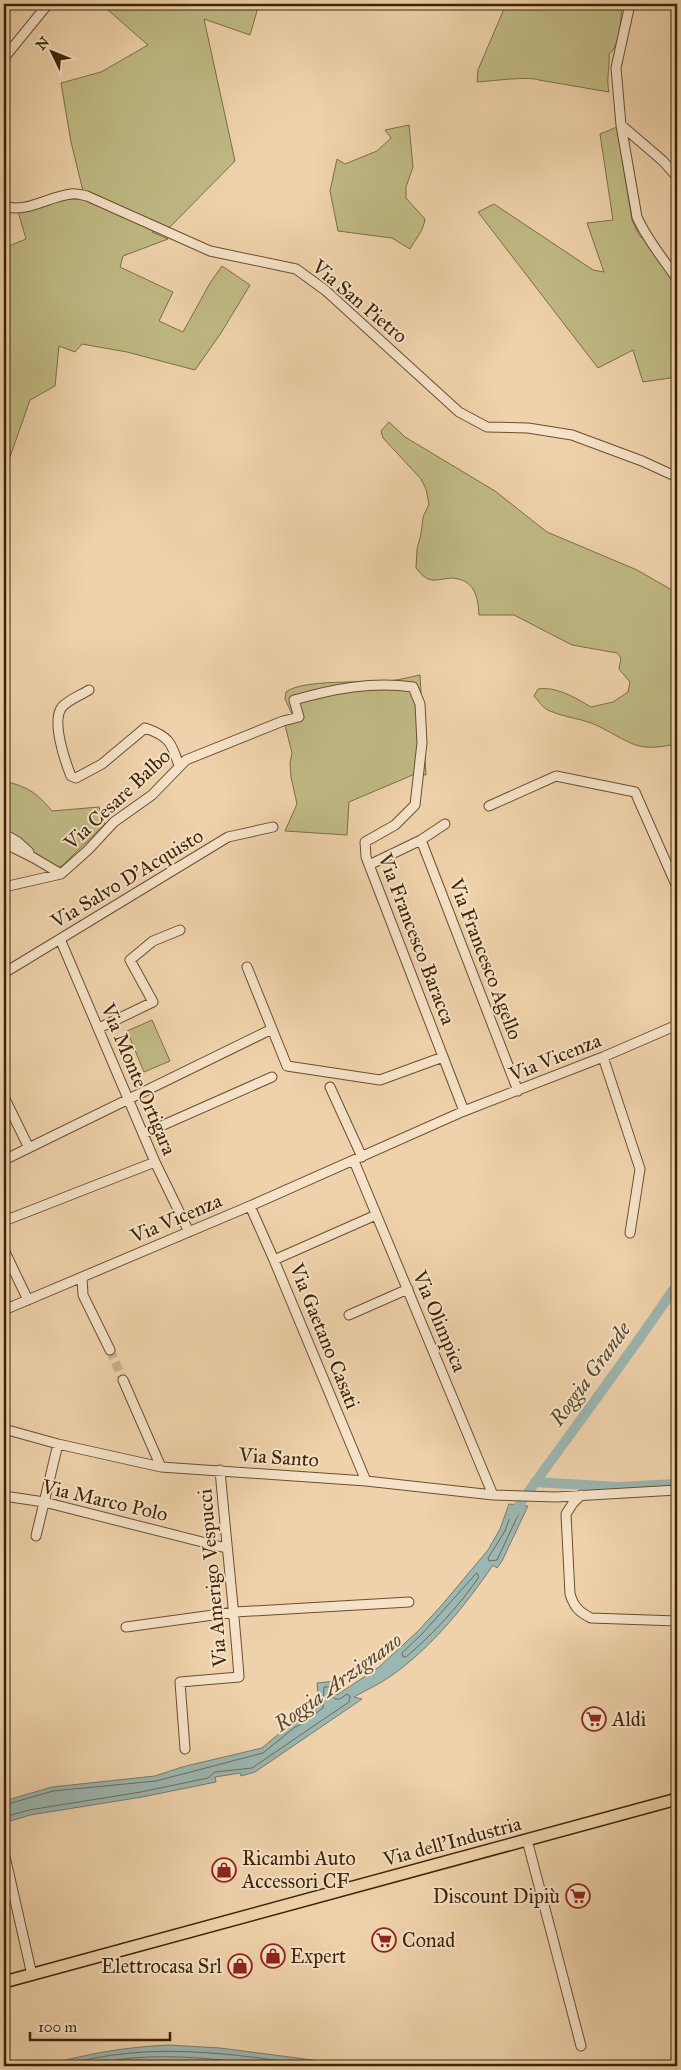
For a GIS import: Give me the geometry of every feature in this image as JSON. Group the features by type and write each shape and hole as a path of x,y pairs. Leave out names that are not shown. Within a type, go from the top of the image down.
{"main road":[{"name":"Via dell'Industria","path":"4,1982 677,1799"}],"street":[{"path":"4,58 48,4"},
{"path":"630,4 616,68 621,126 637,217 651,243 677,279"},
{"path":"621,126 663,161 677,177"},
{"name":"Via San Pietro","path":"4,206 10,208 24,207 71,194 87,196 210,251 296,269 325,290 459,412 487,427 528,428 572,435 677,476"},
{"name":"Via Francesco Baracca","path":"283,720 299,718 294,700 329,690 396,684 413,687 420,704 422,743 415,805 395,825 365,842 366,857 464,1111"},
{"path":"89,690 62,706 57,716 60,740 71,776 76,778 102,764 145,728 159,733 173,746 180,766"},
{"name":"Via Cesare Balbo","path":"4,887 61,874 88,850 114,822 152,794 186,760 283,720"},
{"path":"489,806 556,776 635,792 677,887"},
{"path":"369,865 421,840 444,824"},
{"name":"Via Salvo D'Acquisto","path":"4,973 228,837 274,827"},
{"path":"4,834 18,842 34,858"},
{"name":"Via Francesco Agello","path":"421,840 518,1091"},
{"name":"Via Cesare Balbo","path":"4,843 61,874"},
{"path":"98,1028 153,1002 130,960 153,940 180,930"},
{"name":"Via Monte Ortigara","path":"60,940 155,1162 189,1232"},
{"path":"247,967 287,1066 380,1080 443,1057"},
{"name":"Via Vicenza","path":"4,1310 250,1206 464,1111 603,1057 677,1025"},
{"path":"4,1160 272,1029"},
{"path":"603,1057 640,1169 630,1233"},
{"path":"143,1134 272,1077"},
{"path":"330,1087 358,1159"},
{"path":"4,1097 29,1148"},
{"name":"Via Olimpica","path":"358,1159 376,1216 408,1289 492,1495"},
{"path":"4,1221 155,1162"},
{"name":"Via Gaetano Casati","path":"250,1206 366,1481"},
{"path":"274,1260 376,1216"},
{"path":"4,1250 28,1300"},
{"path":"82,1278 84,1295 110,1350"},
{"path":"348,1315 408,1289"},
{"path":"123,1380 161,1466"},
{"name":"Via Santo","path":"4,1429 58,1444 161,1466 366,1481 492,1495 556,1497 677,1490"},
{"path":"36,1536 58,1444"},
{"name":"Via Amerigo Vespucci","path":"185,1749 180,1682 239,1677 235,1612 226,1548 220,1470"},
{"path":"566,1514 581,1495"},
{"name":"Via Marco Polo","path":"4,1496 44,1502 226,1548"},
{"path":"556,1497 563,1504 566,1514 570,1594 573,1604 579,1612 591,1618 677,1621"},
{"path":"126,1627 235,1612 408,1602"},
{"path":"527,1840 581,2046"},
{"path":"4,1852 32,1975"}],"shaded area":[{"path":"101,4 259,4 250,35 204,19 235,161 164,233 155,230 152,232 168,239 123,256 120,267 173,292 159,321 183,332 210,283 222,266 250,285 221,333 195,370 127,352 82,344 75,352 59,346 55,386 30,400 4,474 4,248 26,239 17,208 63,199 78,199 83,191 71,142 61,83 101,72 148,45"},
{"path":"506,4 622,4 618,39 609,54 609,92 534,79 477,82 478,70"},
{"path":"409,125 413,167 406,187 406,198 425,219 421,231 410,249 392,238 338,231 330,191 337,159 345,164 377,151 391,138 385,130"},
{"path":"617,127 632,220 639,235 677,282 677,377 643,382 633,350 598,368 478,212 494,204 593,270 604,272 587,223 613,220 600,134"},
{"path":"389,422 405,437 495,491 547,532 637,570 677,593 677,744 653,747 639,746 627,742 591,723 545,709 534,696 538,689 559,691 591,707 613,702 628,692 630,682 619,669 621,658 617,653 572,645 514,615 479,615 476,595 470,585 459,579 452,578 432,580 419,572 416,568 417,549 423,517 429,504 426,489 421,479 383,438 381,431"},
{"path":"420,675 426,775 415,774 349,802 347,835 285,831 297,804 291,777 290,763 292,753 285,725 292,714 285,699 286,692 294,688 320,683 389,681"},
{"path":"4,781 31,791 52,811 99,807 105,824 63,865 56,869 4,845"},
{"path":"152,1020 170,1061 144,1072 127,1031"}],"water":[{"path":"509,1504 528,1506 502,1561 497,1568 493,1565 471,1596 434,1639 391,1676 354,1697 362,1699 255,1772 241,1776 240,1773 215,1777 216,1782 142,1797 30,1815 4,1823 4,1801 52,1787 155,1776 182,1767 262,1748 293,1722 298,1721 303,1715 319,1705 317,1683 335,1681 337,1695 379,1667 418,1631 488,1550 500,1529"},
{"path":"169,2045 220,2048 359,2066 43,2066 105,2052 136,2047"}],"waterway":[{"name":"Roggia Grande","path":"512,1515 673,1290 677,1290"},
{"name":"Roggia Arzignano","path":"535,1482 618,1487 677,1484"}],"tunnel":[{"path":"110,1350 123,1380"}],"place":[{"name":"Aldi","path":"594,1719"},
{"name":"Ricambi Auto Accessori CF","path":"224,1870"},
{"name":"Discount Dipiù","path":"578,1896"},
{"name":"Conad","path":"384,1940"},
{"name":"Expert","path":"273,1956"},
{"name":"Elettrocasa Srl","path":"240,1966"}]}
